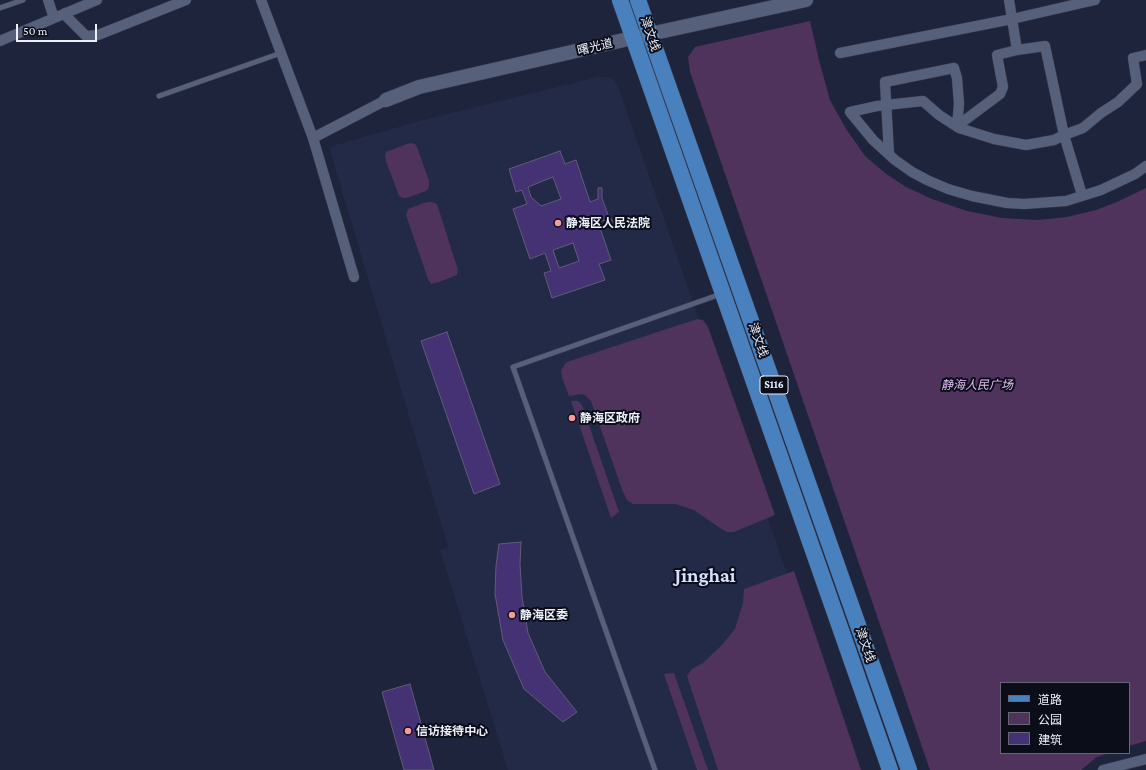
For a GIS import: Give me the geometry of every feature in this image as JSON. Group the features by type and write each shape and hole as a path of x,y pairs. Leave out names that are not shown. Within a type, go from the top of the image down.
{"main road":[{"name":"津文线","path":"620,0 633,38 731,291 909,770"},
{"name":"津文线","path":"638,0 731,291 890,770"}],"street":[{"path":"48,0 54,18"},
{"path":"0,41 97,0"},
{"path":"65,13 86,36 98,35 186,0"},
{"path":"262,0 313,138 354,277"},
{"name":"曙光道","path":"386,100 419,87 806,0"},
{"path":"1009,0 1017,50"},
{"path":"840,53 1095,0"},
{"path":"957,126 1000,94 1003,87 997,55 1017,50 1045,46 1064,135 1082,195"},
{"path":"1146,55 1133,58 1137,84 1118,102 1083,128 1054,140 1026,145 994,140 957,126 939,115 923,101 877,106 850,112 873,140 895,160 912,172 948,189 1006,203 1024,204 1066,201 1100,190 1135,174 1146,166"},
{"path":"889,154 885,82 954,68 957,78 959,104 957,126"},
{"path":"313,138 386,100"},
{"path":"1103,770 1146,759"}],"lane":[{"path":"0,8 23,0"},
{"path":"159,96 281,53"},
{"path":"655,770 513,367 731,291"}],"shaded area":[{"name":"静海区政府","path":"598,77 612,78 618,86 855,770 508,770 440,550 448,547 329,147 423,120"}],"green space":[{"name":"静海人民广场","path":"810,21 830,100 846,129 865,156 885,173 906,187 932,199 967,211 1002,218 1038,220 1067,217 1096,210 1146,188 1146,741 1130,746 1130,682 1000,682 1000,754 1106,754 1097,757 1081,770 930,770 690,72 688,57 695,47"},
{"path":"411,143 415,144 417,147 429,181 429,186 426,191 403,198 399,196 385,156 386,152"},
{"path":"427,202 437,204 458,270 457,275 431,284 406,215 408,209"},
{"path":"697,319 703,320 708,327 775,515 734,532 727,532 694,510 675,504 633,504 627,500 591,401 582,394 569,396 562,377 561,371 567,362"},
{"path":"571,401 578,401 582,405 619,512 611,518"},
{"path":"794,571 861,770 718,770 687,676 692,669 703,663 722,645 735,629 743,603 744,589"},
{"path":"674,673 708,770 697,770 664,674"}],"building":[{"name":"静海区人民法院","path":"560,151 565,164 576,160 590,202 598,199 598,188 602,188 602,198 608,215 615,224 610,228 604,220 598,222 611,260 599,264 605,280 552,298 544,273 551,271 545,253 530,259 513,209 527,204 522,190 516,192 509,169","holes":["553,177 561,199 541,206 531,197 528,187","573,243 579,261 559,268 553,250"]},
{"path":"447,332 500,484 474,494 421,341"},
{"name":"静海区委","path":"521,542 520,564 522,597 528,633 545,672 577,712 563,722 524,689 503,640 495,594 496,566 499,544"},
{"name":"信访接待中心","path":"410,684 434,770 404,770 382,692"}],"place":[{"name":"静海区人民法院","path":"558,223"},
{"name":"静海区政府","path":"572,418"},
{"name":"静海区委","path":"512,615"},
{"name":"信访接待中心","path":"408,731"}],"district":[{"name":"Jinghai","path":"705,576"}]}
